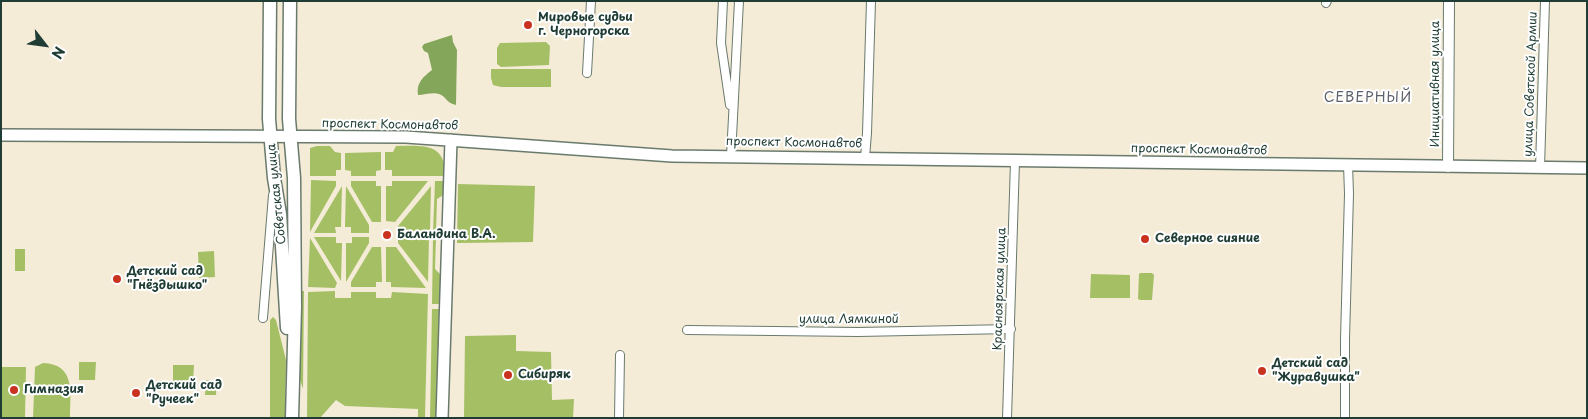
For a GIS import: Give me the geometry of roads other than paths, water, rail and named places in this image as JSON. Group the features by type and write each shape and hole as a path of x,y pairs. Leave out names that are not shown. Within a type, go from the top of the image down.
{"main road":[{"name":"Советская улица","path":"270,1 269,119 274,178 280,214 292,387"},
{"name":"Советская улица","path":"290,1 289,119 294,178 295,307 292,418"},
{"name":"проспект Космонавтов","path":"1,135 406,137 636,154 1587,168"},
{"path":"442,418 451,140"}],"street":[{"path":"587,73 591,1"},
{"path":"723,1 721,43 732,119"},
{"path":"731,156 738,1"},
{"path":"865,158 871,1"},
{"name":"Инициативная улица","path":"1448,167 1449,1"},
{"name":"улица Советской Армии","path":"1540,168 1545,1"},
{"name":"Красноярская улица","path":"1007,418 1015,161"},
{"path":"1345,418 1348,164"},
{"path":"263,318 274,178"},
{"name":"улица Лямкиной","path":"686,330 858,332 1010,328"},
{"path":"619,418 620,355"}],"place":[{"name":"Мировые судьи г. Черногорска","path":"528,25"},
{"name":"Баландина В.А.","path":"387,235"},
{"name":"Северное сияние","path":"1145,239"},
{"name":"Детский сад \"Гнёздышко\"","path":"117,279"},
{"name":"Детский сад \"Журавушка\"","path":"1262,371"},
{"name":"Сибиряк","path":"508,375"},
{"name":"Гимназия","path":"14,390"},
{"name":"Детский сад \"Ручеек\"","path":"136,393"}],"district":[{"name":"СЕВЕРНЫЙ","path":"1368,98"}]}
